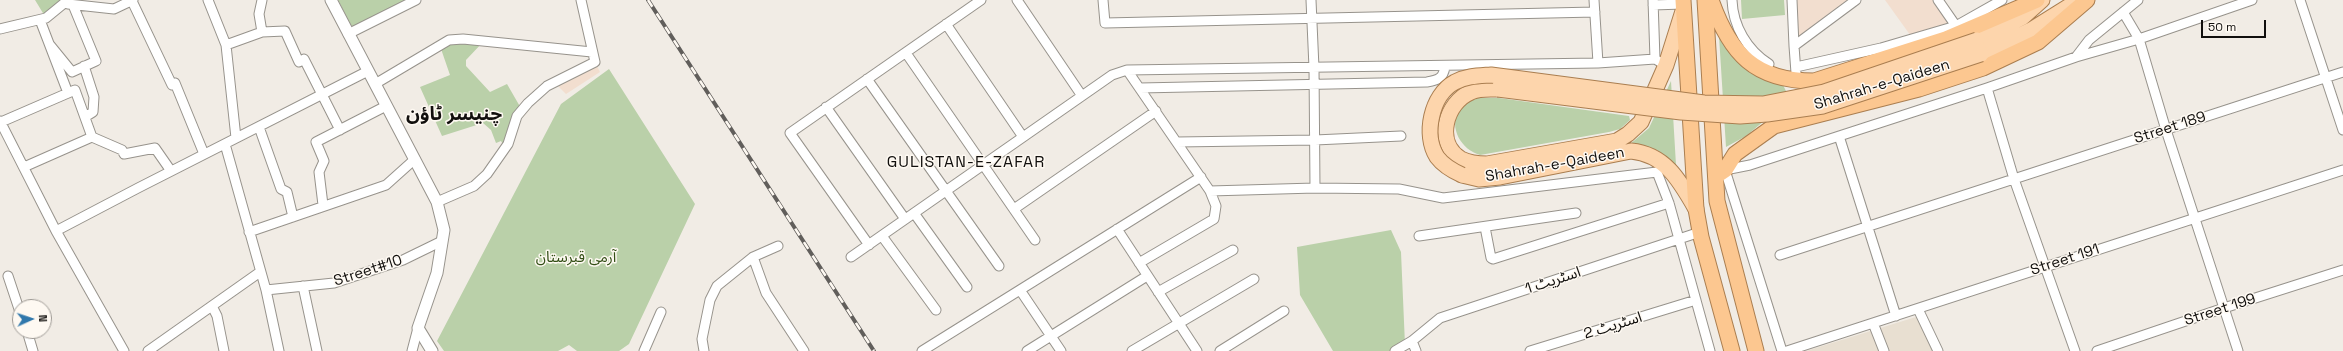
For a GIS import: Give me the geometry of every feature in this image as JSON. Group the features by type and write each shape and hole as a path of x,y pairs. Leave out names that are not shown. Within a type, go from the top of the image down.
{"highway":[{"path":"1705,0 1720,173 1717,201 1756,351"},
{"path":"1711,0 1725,31 1737,50 1749,63 1762,72 1797,74 1814,81 1946,39 2037,0"},
{"path":"1720,173 1735,154 1755,137 1774,126 1920,89 1983,68 2038,42 2087,0"},
{"path":"1683,5 1696,209 1700,232 1732,351"},
{"path":"1797,74 1790,91 1789,105 1792,113 1799,119"}],"main road":[{"name":"Shahrah-e-Qaideen","path":"1696,209 1682,184 1664,162 1643,152 1631,151 1500,177 1479,179 1462,175 1449,169 1437,156 1432,142 1432,112 1441,95 1454,83 1470,76 1491,75 1704,103 1739,105 1770,103 1824,92 1940,54 1979,47 2023,17 2042,0"},
{"name":"Shahrah-e-Qaideen","path":"1683,5 1660,62 1641,122 1628,134 1617,141 1501,162 1474,164 1460,158 1450,147 1446,135 1446,119 1451,107 1461,96 1472,91 1484,89 1681,112 1740,116 1767,114 1823,106 1979,47 2031,30 2078,0"}],"street":[{"path":"0,29 46,18 68,3 114,9 132,0 172,85 175,83 204,154"},
{"path":"208,0 226,45 236,138"},
{"path":"262,0 259,14 262,32"},
{"path":"331,0 437,202 444,230 437,273 418,328 412,351"},
{"path":"348,34 416,0"},
{"path":"437,202 474,186 487,174 508,144 517,116 528,102 547,86 595,62 581,0"},
{"path":"869,245 790,133 981,0"},
{"path":"1017,0 1082,96"},
{"path":"1104,0 1105,23 1311,17 1595,12"},
{"path":"1310,0 1314,68 1315,188"},
{"path":"1594,0 1598,63"},
{"path":"1732,0 1738,27 1746,44 1756,56 1769,64"},
{"path":"1792,0 1797,74 1956,26 2002,0"},
{"path":"1794,46 1856,0"},
{"path":"1938,0 1956,26"},
{"path":"2076,56 2089,40 2138,0"},
{"path":"1782,351 1720,173 1750,165 1987,88 2076,56 2139,40 2252,0"},
{"path":"2300,0 2343,130"},
{"path":"50,45 72,72 96,61 68,3"},
{"path":"851,257 1112,75 1127,70 1660,62 1653,3 1683,5"},
{"path":"2123,12 2139,40 2166,130 2196,218 2238,351"},
{"path":"40,20 68,93"},
{"path":"946,24 1023,137"},
{"path":"226,45 262,32 285,31 299,62 304,59 340,130"},
{"path":"375,84 449,40 463,39 592,52"},
{"path":"906,53 1035,240"},
{"path":"84,66 94,97 93,112 85,117"},
{"path":"1140,88 1428,82 1438,80 1443,75 1445,66"},
{"path":"1127,70 1201,177 1210,191 1216,206 1214,219 1139,263"},
{"path":"56,231 368,71"},
{"name":"Street 189","path":"1780,255 2343,72"},
{"path":"867,79 999,266"},
{"path":"1987,88 2014,179 2075,351"},
{"path":"92,137 75,90 0,121 56,231 124,351"},
{"path":"324,205 319,172 324,161 316,142 386,106"},
{"path":"826,107 905,219"},
{"path":"1014,209 1156,111"},
{"path":"259,126 280,189 287,192 294,217"},
{"path":"1177,142 1315,140 1401,136"},
{"path":"1839,136 1896,316"},
{"path":"24,167 92,137 122,150 124,154 155,148 171,171"},
{"path":"225,144 266,290 279,351"},
{"path":"249,232 324,205 386,185 415,159"},
{"name":"Street 191","path":"1787,351 2343,170"},
{"path":"1210,191 1315,188 1398,189 1443,198 1630,174 1658,172 1669,203 1710,351"},
{"path":"922,351 1201,177"},
{"path":"1485,227 1491,258 1493,259 1669,203"},
{"path":"914,213 968,287"},
{"path":"1419,236 1576,213"},
{"path":"1117,229 1197,351"},
{"name":"اسٹریٹ 1","path":"1395,351 1412,341 1440,318 1700,232"},
{"path":"882,236 936,310"},
{"name":"Street#10","path":"266,290 334,284 403,260 442,241"},
{"path":"704,351 702,338 710,300 717,286 752,257 778,246"},
{"path":"1158,292 1233,250"},
{"path":"752,257 766,293 804,351"},
{"name":"Street 199","path":"2098,351 2224,308 2343,270"},
{"path":"148,351 260,272"},
{"path":"8,276 16,299"},
{"path":"1028,351 1147,276"},
{"path":"1132,351 1179,325 1254,279"},
{"path":"303,286 317,351"},
{"path":"1020,290 1061,351"},
{"name":"اسٹریٹ 2","path":"1530,351 1696,300"},
{"path":"212,306 217,316 224,351"},
{"path":"1918,308 1938,351"},
{"path":"1220,351 1284,311"},
{"path":"644,351 661,312"},
{"path":"1873,323 1884,351"},
{"path":"418,328 432,351"},
{"path":"29,339 33,351"},
{"path":"1412,341 1416,351"}],"shaded area":[{"path":"1792,0 1856,0 1794,46"},
{"path":"1885,0 1938,0 1956,26 1913,39"},
{"path":"596,64 600,72 566,94 557,85"},
{"path":"1919,316 1934,351 1806,351"}],"green space":[{"path":"35,0 67,0 46,18"},
{"path":"338,0 416,0 354,31"},
{"path":"1741,0 1784,0 1785,15 1742,19"},
{"path":"1719,36 1746,68 1763,78 1783,85 1786,91 1783,105 1746,136 1726,147"},
{"path":"449,40 483,42 466,60 466,66 490,92 507,84 522,110 505,148 501,141 496,143 491,130 483,123 442,136 420,87 450,75 440,46"},
{"name":"آرمی قبرستان","path":"609,69 695,204 629,344 619,351 577,351 569,345 558,351 444,351 437,341 561,104"},
{"path":"1671,81 1676,165 1657,150 1629,145 1649,128"},
{"path":"1470,98 1499,98 1629,116 1630,120 1620,129 1609,132 1480,155 1473,152 1463,143 1456,131 1456,117 1459,110"},
{"path":"1391,230 1401,252 1405,345 1395,351 1333,351 1300,295 1297,247"}],"railway":[{"path":"648,0 874,351"}],"district":[{"name":"چنیسر ٹاؤن","path":"454,115"},
{"name":"GULISTAN-E-ZAFAR","path":"966,163"}]}
